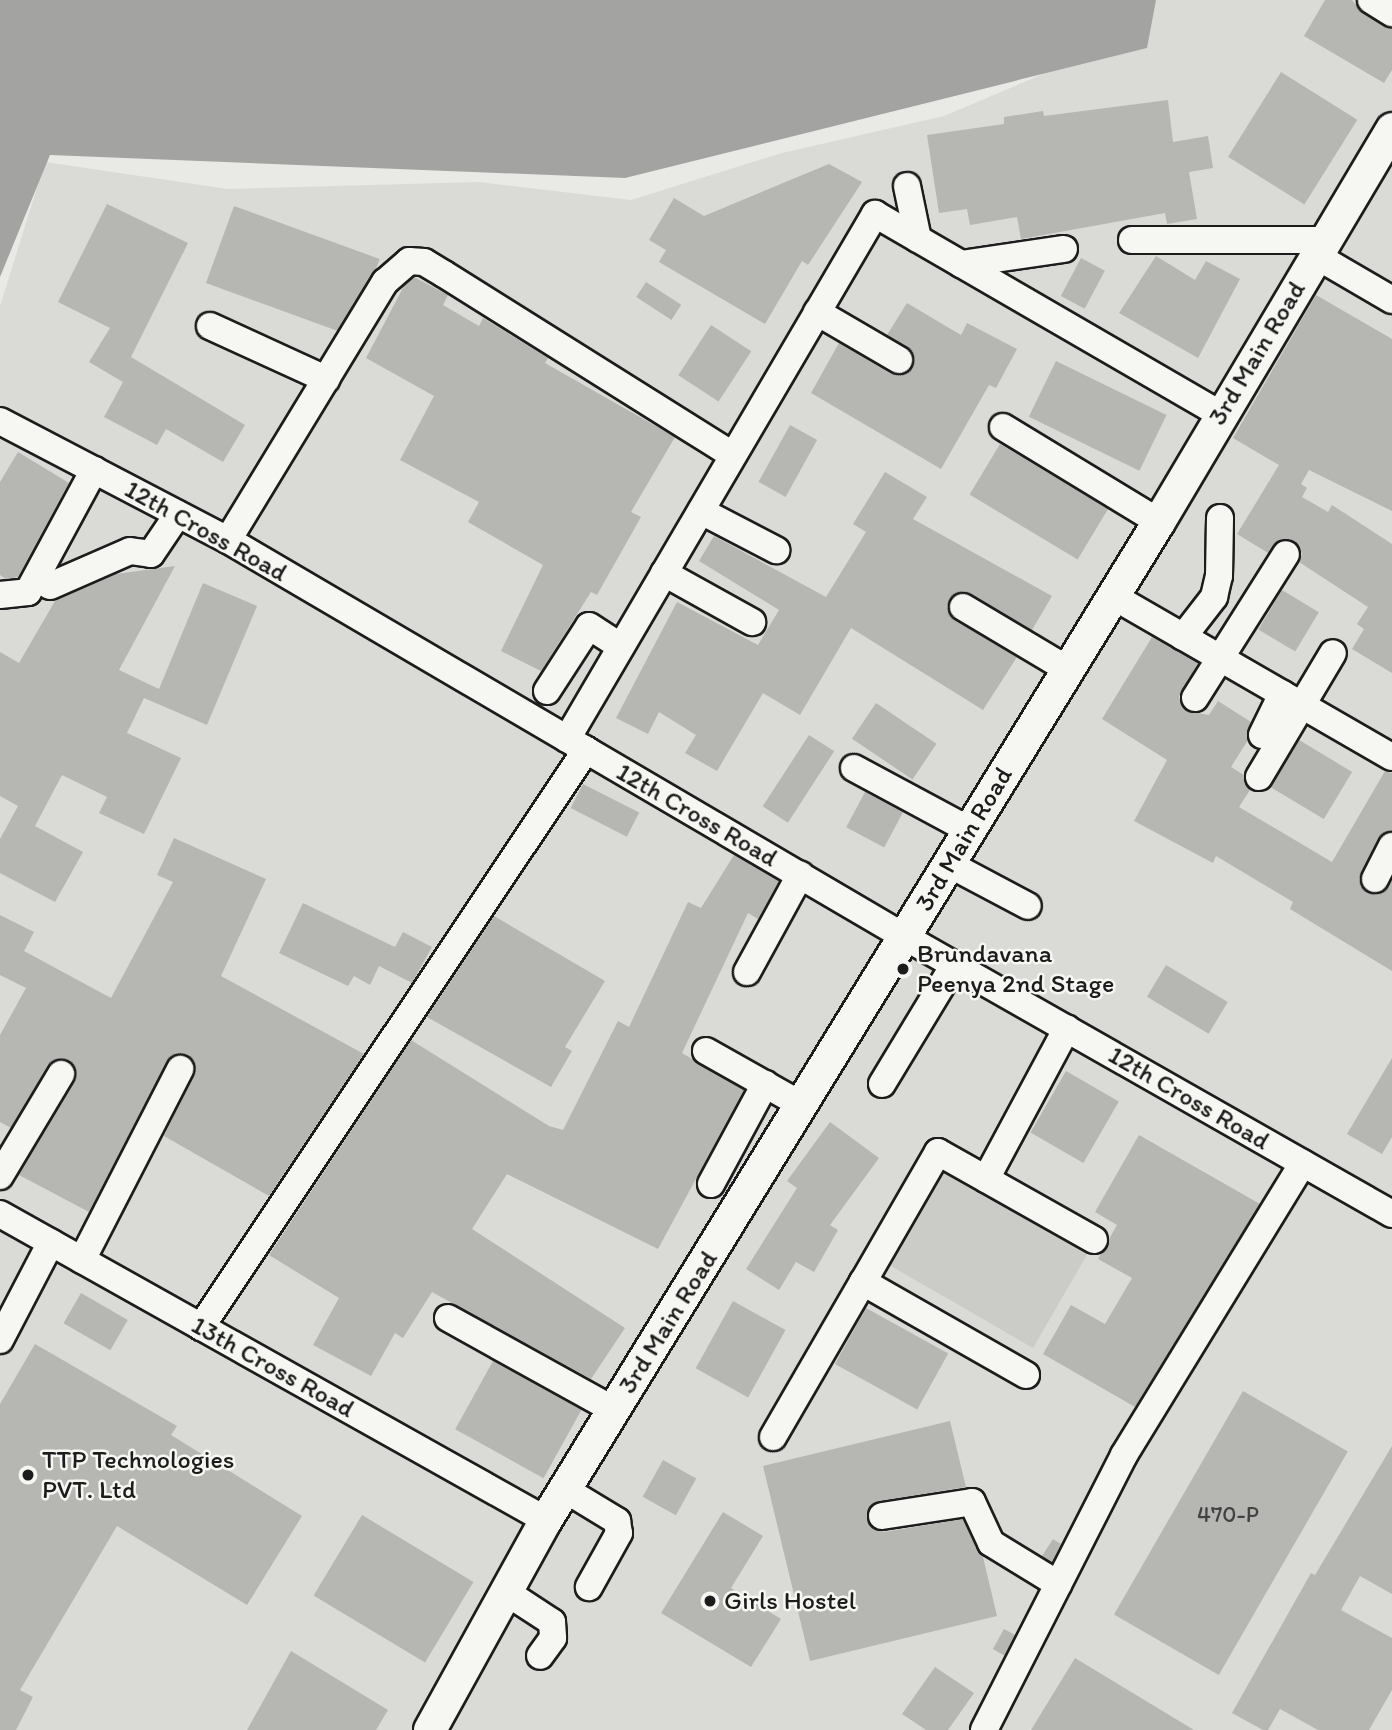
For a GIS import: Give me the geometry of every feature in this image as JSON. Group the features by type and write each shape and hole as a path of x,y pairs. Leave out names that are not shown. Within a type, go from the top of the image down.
{"main road":[{"name":"3rd Main Road","path":"430,1730 565,1490 905,937 1111,595 1159,522 1220,414 1392,128"}],"street":[{"path":"1371,0 1392,13"},
{"path":"907,186 918,239"},
{"path":"201,1327 577,744 621,647 875,214 1220,414"},
{"path":"1132,240 1320,248 1392,300"},
{"path":"961,264 1064,249"},
{"path":"228,540 395,269 409,261 424,262 733,455"},
{"path":"817,312 899,360"},
{"path":"210,326 326,379"},
{"name":"12th Cross Road","path":"0,421 228,540 905,937 1392,1214"},
{"path":"1003,427 1159,522"},
{"path":"0,595 28,592 94,470"},
{"path":"701,511 776,550"},
{"path":"50,586 130,551 151,554 178,514"},
{"path":"1183,636 1214,597 1219,576 1220,518"},
{"path":"1195,698 1286,554"},
{"path":"664,573 752,622"},
{"path":"1111,595 1392,757"},
{"path":"963,607 1067,669"},
{"path":"547,691 589,626 621,647"},
{"path":"1262,735 1333,653"},
{"path":"1259,777 1291,699"},
{"path":"854,768 970,830"},
{"path":"1375,879 1392,846"},
{"path":"949,864 1028,906"},
{"path":"747,972 800,875"},
{"path":"882,1084 954,965"},
{"path":"986,1180 1067,1028"},
{"path":"706,1051 802,1105"},
{"path":"82,1260 180,1069"},
{"path":"0,1175 61,1074"},
{"path":"711,1184 765,1084"},
{"path":"773,1437 938,1152 1094,1240"},
{"path":"984,1730 1124,1455 1303,1163"},
{"name":"13th Cross Road","path":"0,1214 547,1520"},
{"path":"0,1339 51,1242"},
{"path":"863,1282 1026,1376"},
{"path":"448,1318 614,1410"},
{"path":"565,1490 617,1521 619,1533 589,1587"},
{"path":"882,1516 972,1502 991,1543 1058,1584"},
{"path":"506,1592 552,1622 553,1638 540,1656"}],"shaded area":[{"path":"0,0 1156,0 1147,48 625,178 50,155 0,277"},
{"path":"1149,0 1392,0 1392,1730 0,1730 0,306 45,162 228,189 479,182 631,200 782,153 944,116 1140,33"},
{"path":"939,1169 1087,1254 1033,1348 885,1263"}],"building":[{"path":"1325,0 1352,0 1363,13 1392,29 1392,70 1384,83 1304,36"},
{"path":"1281,72 1357,120 1304,204 1228,157"},
{"path":"1168,100 1173,142 1208,136 1213,168 1189,172 1197,219 1167,224 1165,213 1021,239 1017,217 970,225 967,209 939,213 927,135 1004,124 1004,117 1043,111 1044,116"},
{"path":"829,164 862,182 808,265 802,261 765,324 659,262 666,250 649,240 674,198 704,216"},
{"path":"107,204 188,243 131,357 245,425 223,462 166,429 157,445 104,417 123,382 89,362 110,328 58,302"},
{"path":"234,206 380,259 352,336 206,283"},
{"path":"1156,256 1195,280 1206,261 1240,279 1198,358 1119,313"},
{"path":"1081,258 1105,271 1085,309 1061,296"},
{"path":"414,277 448,295 443,305 479,326 483,318 548,358 545,363 675,437 631,512 641,517 597,595 591,592 541,671 501,651 543,565 468,522 479,502 400,460 434,396 366,358 404,286"},
{"path":"646,282 681,305 671,320 636,297"},
{"path":"1316,295 1392,339 1392,511 1309,470 1301,484 1307,488 1302,497 1328,512 1332,505 1392,544 1392,673 1352,649 1364,629 1357,624 1368,607 1299,562 1302,554 1295,541 1279,540 1268,553 1237,534 1279,465 1233,438"},
{"path":"907,303 961,335 967,323 1017,349 996,388 989,385 941,469 811,393 839,343 891,374 907,373 915,361 913,353 887,335"},
{"path":"711,325 751,351 719,401 678,375"},
{"path":"1056,361 1167,415 1139,471 1029,417"},
{"path":"790,425 817,440 786,497 758,482"},
{"path":"1000,444 1108,509 1078,559 970,495"},
{"path":"18,452 69,483 18,577 6,579 0,575 0,482"},
{"path":"885,472 927,497 913,519 1052,596 1032,630 970,593 963,591 950,598 947,607 954,620 1017,657 983,710 851,628 800,715 763,693 717,771 685,753 696,735 659,712 648,734 616,718 677,602 758,645 779,610 699,561 714,536 826,597 866,532 853,524"},
{"path":"175,566 119,670 159,689 203,583 257,606 207,725 144,698 127,733 181,758 144,834 99,813 107,797 62,775 35,826 83,852 55,902 0,873 0,839 18,806 0,796 0,652 19,663 55,601 116,574"},
{"path":"1282,590 1319,612 1295,652 1258,629"},
{"path":"1152,637 1198,663 1179,697 1186,711 1209,715 1218,701 1251,722 1248,740 1231,767 1244,775 1250,790 1239,807 1332,862 1385,771 1392,773 1392,830 1378,839 1359,879 1362,888 1375,895 1384,892 1392,880 1392,971 1290,909 1293,902 1216,856 1213,863 1134,821 1167,760 1102,719"},
{"path":"876,703 937,744 912,779 852,739"},
{"path":"809,735 834,751 788,823 763,806"},
{"path":"1299,740 1352,772 1324,819 1271,787"},
{"path":"583,784 639,813 627,837 571,808"},
{"path":"865,792 903,812 884,848 846,827"},
{"path":"174,838 266,879 221,976 364,1054 269,1196 164,1136 196,1069 188,1055 172,1055 89,1212 19,1175 75,1081 77,1074 70,1061 61,1058 48,1065 11,1128 0,1122 0,1035 26,988 0,975 0,915 34,932 24,951 111,998 173,882 157,875"},
{"path":"734,855 779,881 758,919 748,913 682,1053 744,1090 658,1249 507,1174 472,1229 625,1328 591,1379 432,1292 403,1338 395,1333 371,1376 313,1345 339,1298 269,1255 411,1040 549,1126 563,1130 618,1021 629,1027 688,902 701,908"},
{"path":"303,903 395,947 403,932 432,947 412,983 379,966 370,985 354,976 348,986 279,953"},
{"path":"494,916 605,981 565,1047 572,1051 551,1087 427,1017"},
{"path":"1166,965 1228,1002 1209,1034 1147,997"},
{"path":"1392,1058 1392,1137 1382,1154 1347,1134"},
{"path":"1066,1071 1119,1102 1083,1163 1030,1132"},
{"path":"830,1122 879,1158 830,1225 838,1230 814,1272 796,1262 779,1290 746,1269 797,1188 787,1181"},
{"path":"1139,1135 1260,1204 1135,1407 1043,1354 1071,1305 1105,1324 1132,1278 1098,1259 1117,1225 1095,1212"},
{"path":"81,1293 128,1320 110,1350 64,1323"},
{"path":"733,1301 785,1330 748,1397 696,1368"},
{"path":"866,1308 948,1354 917,1410 835,1364"},
{"path":"35,1344 177,1426 171,1435 302,1516 247,1605 117,1526 20,1690 33,1697 16,1730 0,1730 0,1404"},
{"path":"493,1361 581,1410 544,1478 455,1429"},
{"path":"1243,1391 1348,1452 1219,1675 1114,1614"},
{"path":"950,1421 966,1487 879,1501 868,1510 867,1519 870,1526 884,1532 963,1519 983,1557 997,1616 810,1661 763,1466"},
{"path":"1392,1446 1392,1594 1360,1576 1341,1610 1392,1638 1392,1690 1369,1730 1318,1730 1280,1709 1268,1730 1263,1730 1232,1713 1311,1573 1315,1575"},
{"path":"663,1460 696,1478 676,1515 643,1497"},
{"name":"Girls Hostel","path":"723,1512 763,1536 731,1588 781,1619 751,1667 661,1613"},
{"path":"362,1515 473,1582 425,1663 314,1596"},
{"path":"1053,1539 1061,1544 1052,1562 1042,1556"},
{"path":"1004,1629 1015,1635 1004,1655 993,1649"},
{"path":"291,1651 388,1710 376,1730 247,1730"},
{"path":"1075,1658 1194,1730 1031,1730"},
{"path":"935,1667 974,1693 948,1730 926,1730 902,1714"}],"place":[{"name":"Brundavana Peenya 2nd Stage","path":"903,969"},
{"name":"TTP Technologies PVT. Ltd","path":"28,1475"},
{"name":"Girls Hostel","path":"710,1601"}]}
